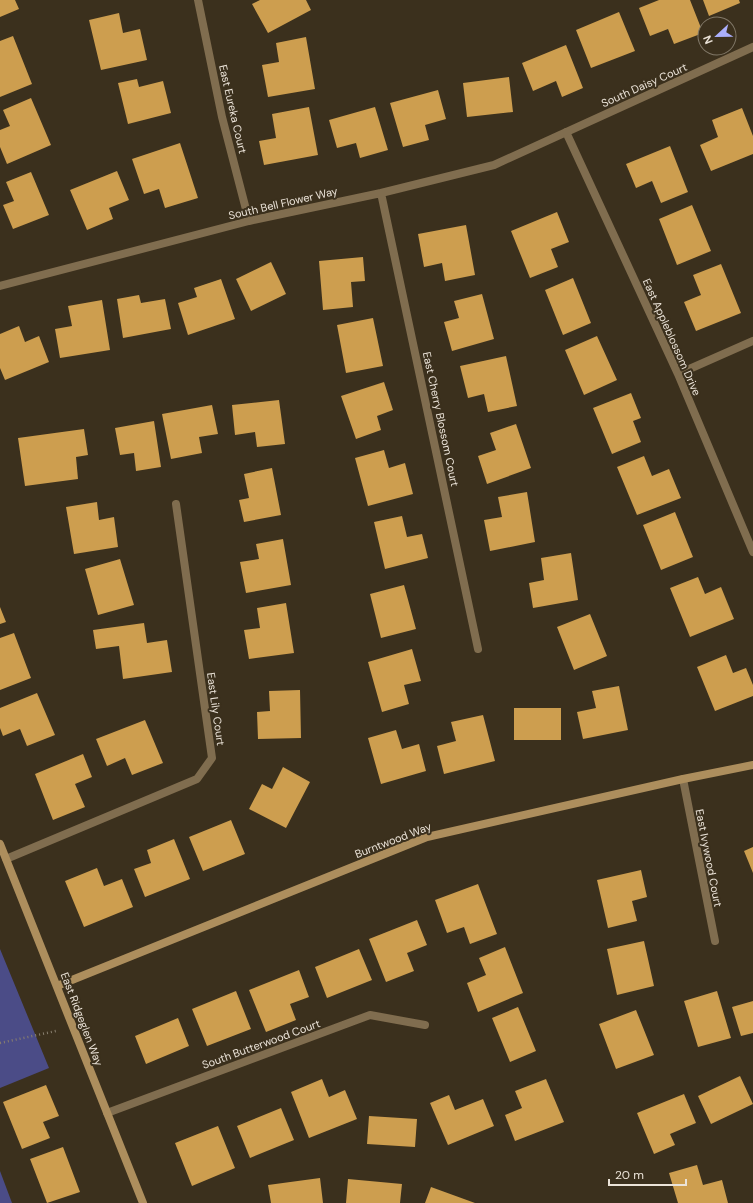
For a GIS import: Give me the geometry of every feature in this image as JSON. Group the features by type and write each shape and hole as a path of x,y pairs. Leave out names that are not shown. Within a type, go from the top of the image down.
{"street":[{"name":"East Eureka Court","path":"198,0 222,117 249,221"},
{"name":"South Daisy Court","path":"566,132 753,47"},
{"name":"South Bell Flower Way","path":"0,285 249,221 381,193 494,165 566,132"},
{"name":"East Appleblossom Drive","path":"566,132 678,374 753,552"},
{"name":"East Cherry Blossom Court","path":"381,193 478,649"},
{"path":"678,374 753,341"},
{"name":"East Lily Court","path":"6,859 197,778 212,758 176,504"},
{"name":"Burntwood Way","path":"58,986 427,837 682,779 753,765"},
{"name":"East Ivywood Court","path":"682,779 714,941"},
{"name":"East Ridgeglen Way","path":"0,844 58,986 143,1203"},
{"name":"South Butterwood Court","path":"107,1113 370,1015 425,1025"}],"path":[{"path":"0,1043 73,1027"}],"shaded area":[{"path":"0,949 49,1068 0,1088"},
{"path":"0,1171 12,1203 0,1203"}],"building":[{"path":"0,0 15,0 19,9 0,17"},
{"path":"260,0 306,0 311,10 268,33 252,4"},
{"path":"659,0 690,0 697,18 697,35 674,44 668,29 650,36 639,8"},
{"path":"703,0 739,0 740,3 709,16"},
{"path":"619,12 635,51 591,68 576,30"},
{"path":"119,13 123,33 140,29 147,60 101,70 89,20"},
{"path":"13,36 32,84 0,97 0,41"},
{"path":"306,37 315,89 268,97 262,65 279,62 276,43"},
{"path":"566,45 583,88 562,97 556,81 533,91 522,63"},
{"path":"509,77 513,112 467,117 463,83"},
{"path":"137,79 139,87 163,81 171,113 128,124 118,83"},
{"path":"438,90 446,119 425,125 429,140 403,147 390,103"},
{"path":"31,98 51,145 7,164 0,147 0,130 10,126 3,110"},
{"path":"309,107 318,155 264,165 259,141 276,138 272,114"},
{"path":"375,107 388,150 360,158 356,143 337,148 329,120"},
{"path":"742,108 753,136 753,154 711,171 700,145 718,137 712,120"},
{"path":"180,143 198,198 165,208 159,189 144,194 132,159"},
{"path":"670,146 688,192 661,203 652,181 636,188 626,164"},
{"path":"117,171 129,200 109,208 113,219 87,230 70,190"},
{"path":"31,172 49,215 13,229 3,205 14,201 6,182"},
{"path":"692,205 711,251 677,265 659,219"},
{"path":"557,212 569,242 551,249 558,267 530,278 511,231"},
{"path":"466,225 475,275 445,281 442,263 424,267 418,234"},
{"path":"363,257 365,281 351,282 353,307 323,310 319,261"},
{"path":"271,262 286,294 251,311 236,279"},
{"path":"721,264 741,313 696,331 684,302 701,295 693,275"},
{"path":"573,278 591,323 563,335 545,290"},
{"path":"221,279 235,319 188,335 178,303 197,297 194,288"},
{"path":"482,294 494,339 452,351 444,322 459,318 454,301"},
{"path":"139,295 141,303 165,299 171,329 123,338 117,299"},
{"path":"102,300 110,350 60,358 55,329 72,326 68,306"},
{"path":"373,318 383,366 346,373 337,325"},
{"path":"19,326 25,342 39,336 49,362 5,380 0,368 0,334"},
{"path":"597,336 617,380 584,395 565,350"},
{"path":"506,356 517,406 488,412 484,394 468,398 460,366"},
{"path":"384,382 393,410 377,416 381,430 356,439 341,396"},
{"path":"631,393 641,418 633,421 641,442 612,454 593,408"},
{"path":"279,400 285,444 257,447 255,432 235,435 232,405"},
{"path":"212,405 218,434 199,437 202,453 171,459 162,414"},
{"path":"154,421 161,467 136,471 134,453 120,455 115,428"},
{"path":"516,424 531,468 487,484 478,456 496,450 490,433"},
{"path":"84,429 88,455 76,457 78,479 25,486 18,438"},
{"path":"384,450 389,468 405,463 413,494 368,506 355,458"},
{"path":"644,456 652,476 669,469 681,498 637,515 617,467"},
{"path":"272,468 281,515 244,522 239,500 249,498 244,474"},
{"path":"527,492 535,542 490,551 484,520 502,517 498,497"},
{"path":"97,502 99,520 114,517 118,547 74,554 66,507"},
{"path":"675,512 693,557 661,570 643,525"},
{"path":"402,516 407,537 422,534 428,558 385,569 374,522"},
{"path":"283,539 291,585 246,593 240,562 259,559 256,544"},
{"path":"571,553 578,600 533,608 529,583 544,580 541,558"},
{"path":"120,559 134,605 98,615 85,569"},
{"path":"698,577 705,594 721,587 734,619 690,637 670,588"},
{"path":"404,585 416,629 381,638 370,594"},
{"path":"286,603 294,653 249,659 244,630 260,628 257,608"},
{"path":"0,607 6,622 0,624"},
{"path":"590,614 607,656 574,670 557,627"},
{"path":"144,623 147,643 167,640 172,672 123,679 119,646 96,649 93,630"},
{"path":"14,633 31,678 0,690 0,638"},
{"path":"412,649 421,681 404,685 409,704 382,712 368,662"},
{"path":"726,655 733,673 746,668 753,685 753,696 715,711 697,667"},
{"path":"619,686 628,730 583,739 577,712 596,708 592,691"},
{"path":"300,690 301,738 258,739 257,712 270,711 269,691"},
{"path":"37,693 55,735 27,746 20,729 3,736 0,728 0,708"},
{"path":"514,708 561,708 561,740 514,740"},
{"path":"483,715 495,761 444,774 437,746 456,741 451,722"},
{"path":"145,720 163,763 132,775 125,758 107,766 96,739"},
{"path":"396,730 402,749 419,744 426,771 381,784 368,738"},
{"path":"83,754 92,777 75,784 85,807 53,820 35,774"},
{"path":"283,767 310,782 286,828 249,809 262,784 272,789"},
{"path":"231,820 245,854 203,871 189,837"},
{"path":"174,839 190,879 145,897 134,869 151,863 147,850"},
{"path":"753,847 753,873 744,851"},
{"path":"97,868 104,886 122,879 133,907 84,927 65,881"},
{"path":"641,870 647,897 632,901 637,921 608,928 597,880"},
{"path":"478,884 497,934 470,944 464,927 447,933 435,900"},
{"path":"417,920 427,945 407,953 414,971 386,982 369,939"},
{"path":"644,941 654,986 617,995 607,949"},
{"path":"505,947 523,993 478,1012 467,983 486,975 479,958"},
{"path":"359,949 372,980 327,998 315,967"},
{"path":"299,970 309,997 290,1004 296,1020 266,1032 249,990"},
{"path":"236,991 251,1029 207,1046 192,1009"},
{"path":"717,991 731,1038 698,1047 684,1001"},
{"path":"753,1001 753,1033 741,1036 732,1007"},
{"path":"518,1007 536,1051 510,1062 492,1018"},
{"path":"636,1010 654,1055 616,1069 599,1024"},
{"path":"178,1018 189,1046 146,1064 135,1036"},
{"path":"740,1076 753,1104 711,1124 698,1096"},
{"path":"322,1079 329,1097 345,1090 357,1119 309,1138 291,1092"},
{"path":"546,1079 564,1122 515,1141 505,1115 522,1108 515,1091"},
{"path":"46,1085 59,1116 43,1122 50,1138 22,1149 3,1102"},
{"path":"684,1094 696,1123 670,1134 675,1145 654,1154 637,1113"},
{"path":"449,1095 455,1110 483,1099 494,1126 448,1145 430,1103"},
{"path":"281,1108 294,1140 250,1158 237,1126"},
{"path":"369,1116 417,1119 415,1147 367,1144"},
{"path":"218,1126 235,1168 192,1186 175,1143"},
{"path":"63,1147 80,1192 47,1203 30,1159"},
{"path":"697,1165 703,1185 722,1180 728,1203 678,1203 669,1173"},
{"path":"320,1178 323,1203 271,1203 268,1185"},
{"path":"348,1179 402,1184 400,1203 346,1203"},
{"path":"431,1187 475,1203 425,1203"}]}
